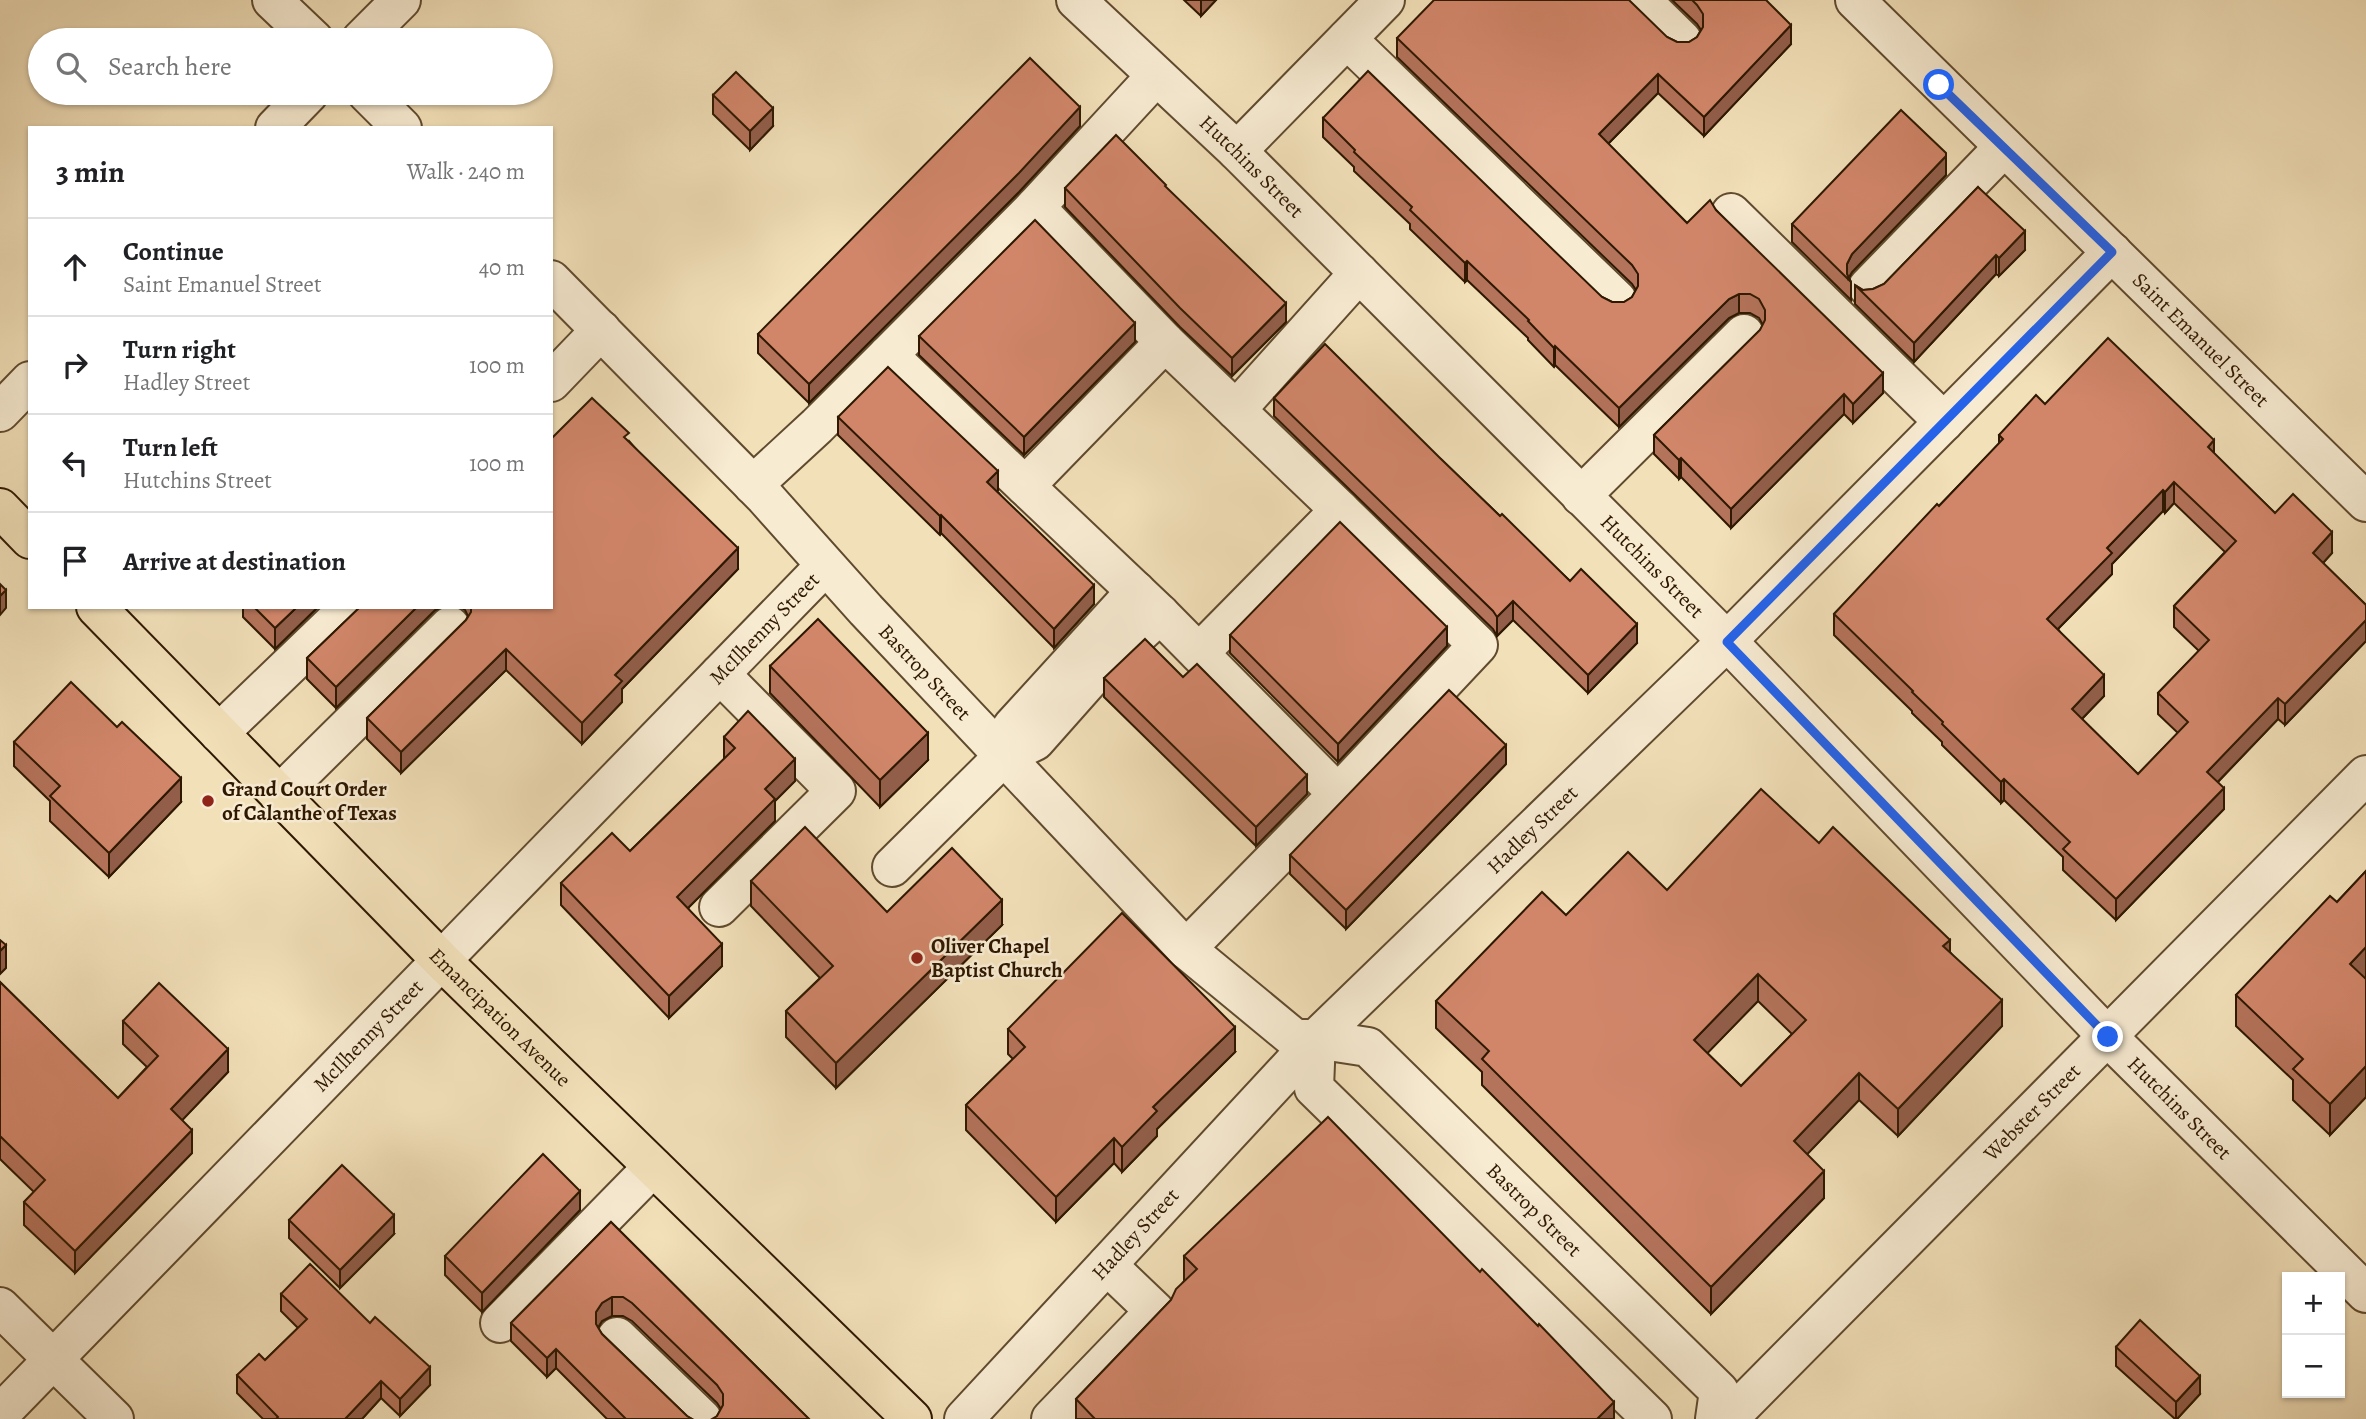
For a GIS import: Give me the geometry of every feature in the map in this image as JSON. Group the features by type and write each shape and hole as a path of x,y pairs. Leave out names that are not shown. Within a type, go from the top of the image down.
{"main road":[{"path":"0,508 28,537"},
{"name":"Emancipation Avenue","path":"98,609 441,960 912,1419"}],"street":[{"path":"272,0 301,28"},
{"path":"373,28 401,0"},
{"name":"Hutchins Street","path":"1076,0 1237,151 1727,642 2108,1037 2366,1293"},
{"path":"1237,151 1385,0"},
{"path":"1641,0 1682,40"},
{"name":"Saint Emanuel Street","path":"1855,0 2366,502"},
{"path":"1347,39 1617,300"},
{"path":"753,485 817,426 1035,207 1156,76"},
{"path":"277,126 297,105"},
{"path":"380,105 400,126"},
{"path":"1868,287 2004,147"},
{"path":"1035,207 1165,342 1478,645 1186,949"},
{"path":"1731,213 1944,422"},
{"name":"Hadley Street","path":"964,1419 1316,1039 1727,642 2112,252"},
{"path":"1236,410 1359,274"},
{"name":"Bastrop Street","path":"553,282 753,485 825,566 1186,949 1294,1039 1316,1039 1368,1047 1719,1391 1715,1419"},
{"path":"553,380 601,330"},
{"path":"1581,496 1744,334"},
{"path":"1025,486 1165,342"},
{"path":"887,355 1148,603 1338,793"},
{"path":"0,412 28,383"},
{"path":"1199,653 1340,510"},
{"name":"McIlhenny Street","path":"0,1414 825,566"},
{"path":"892,867 1004,757 1012,727 1148,603"},
{"path":"219,733 348,609"},
{"path":"279,795 450,626"},
{"path":"719,907 836,791 720,674"},
{"name":"Webster Street","path":"1728,1419 2366,775"},
{"path":"1316,1039 1314,1088 1651,1419"},
{"path":"500,1323 653,1167"},
{"path":"1051,1419 1155,1311 1107,1265"},
{"path":"0,1307 114,1419"},
{"path":"617,1337 702,1419"}],"building":[{"path":"1434,0 1629,0 1667,37 1677,42 1689,42 1697,37 1703,27 1703,14 1692,0 1766,0 1791,25 1704,117 1658,74 1599,134 1687,223 1710,200 1716,210 1883,373 1853,404 1844,394 1731,509 1681,458 1679,460 1654,435 1760,330 1765,320 1765,310 1759,299 1750,294 1739,294 1729,299 1619,408 1467,261 1465,263 1410,210 1412,207 1354,152 1323,118 1368,71 1602,297 1612,302 1624,302 1632,297 1638,286 1638,274 1632,265 1397,38"},
{"path":"1030,58 1080,107 1019,173 809,384 758,334"},
{"path":"736,72 773,108 750,131 713,95"},
{"path":"1901,110 1946,156 1852,254 1847,264 1847,274 1851,282 1792,224"},
{"path":"1116,135 1286,303 1232,358 1065,188"},
{"path":"1978,187 2025,231 1999,258 1996,255 1914,343 1855,285 1863,290 1884,284"},
{"path":"1035,220 1135,323 1024,437 919,336"},
{"path":"2108,338 2214,440 2208,447 2275,513 2293,494 2332,532 2313,553 2366,605 2366,620 2285,704 2278,698 2207,772 2224,788 2116,899 2063,849 2070,842 2004,779 2001,782 1834,614 1937,504 1939,506 2003,439 1999,435 2036,395 2045,404","holes":["2174,482 2236,541 2174,606 2209,640 2158,693 2188,722 2138,774 2072,709 2104,675 2047,619 2112,553 2107,548"]},
{"path":"1325,344 1570,581 1581,569 1637,624 1588,675 1513,601 1497,617 1274,398"},
{"path":"888,367 998,471 987,482 1094,585 1054,629 941,515 838,417"},
{"path":"592,398 629,433 624,437 738,548 615,675 622,681 582,723 506,649 401,752 367,718 466,620 471,609 553,609 553,437"},
{"path":"1340,522 1447,627 1338,744 1230,635"},
{"path":"0,584 6,590 0,596"},
{"path":"256,609 295,609 275,628"},
{"path":"358,609 415,609 336,687 307,658"},
{"path":"818,619 928,733 880,780 770,666"},
{"path":"1145,639 1183,677 1197,664 1307,775 1256,827 1104,678"},
{"path":"71,682 117,727 122,722 181,778 109,853 50,796 60,786 14,742"},
{"path":"1449,690 1506,745 1346,910 1290,855"},
{"path":"748,711 795,759 765,789 775,799 677,897 722,944 669,996 561,883 612,833 630,851 735,748 724,737"},
{"path":"1761,789 1819,843 1833,827 1950,940 1943,946 2002,1000 1898,1109 1859,1073 1794,1141 1824,1171 1711,1287 1482,1059 1489,1051 1436,1001 1542,892 1566,915 1628,852 1667,890","holes":["1758,974 1806,1020 1741,1086 1694,1040"]},
{"path":"805,827 887,912 952,848 1002,900 836,1063 786,1011 833,966 751,881"},
{"path":"2366,871 2366,947 2350,964 2366,979 2366,1066 2330,1104 2293,1069 2303,1059 2236,995 2330,896 2337,902"},
{"path":"1122,913 1235,1027 1153,1107 1157,1111 1122,1147 1114,1138 1056,1197 966,1105 1025,1047 1008,1029"},
{"path":"0,940 6,945 0,951"},
{"path":"0,982 118,1098 158,1056 123,1021 159,983 228,1049 171,1109 192,1130 75,1251 24,1202 45,1180 0,1136"},
{"path":"1328,1117 1480,1272 1482,1269 1538,1326 1539,1324 1614,1402 1597,1419 1095,1419 1076,1399 1197,1269 1184,1256"},
{"path":"543,1154 580,1191 482,1293 445,1256"},
{"path":"342,1165 394,1215 340,1270 289,1220"},
{"path":"611,1222 809,1419 712,1419 723,1405 723,1394 717,1385 623,1297 612,1297 602,1303 596,1312 596,1324 602,1334 692,1419 626,1419 556,1349 547,1358 511,1323"},
{"path":"310,1264 370,1323 375,1317 430,1367 400,1399 381,1381 345,1419 276,1419 278,1417 237,1375 259,1354 265,1360 307,1319 281,1294"},
{"path":"2140,1320 2200,1376 2176,1402 2116,1347"}],"place":[{"name":"Grand Court Order of Calanthe of Texas","path":"208,801"},
{"name":"Oliver Chapel Baptist Church","path":"917,958"}],"route":[{"path":"1939,85 2112,252 1727,642 2108,1037"}]}
